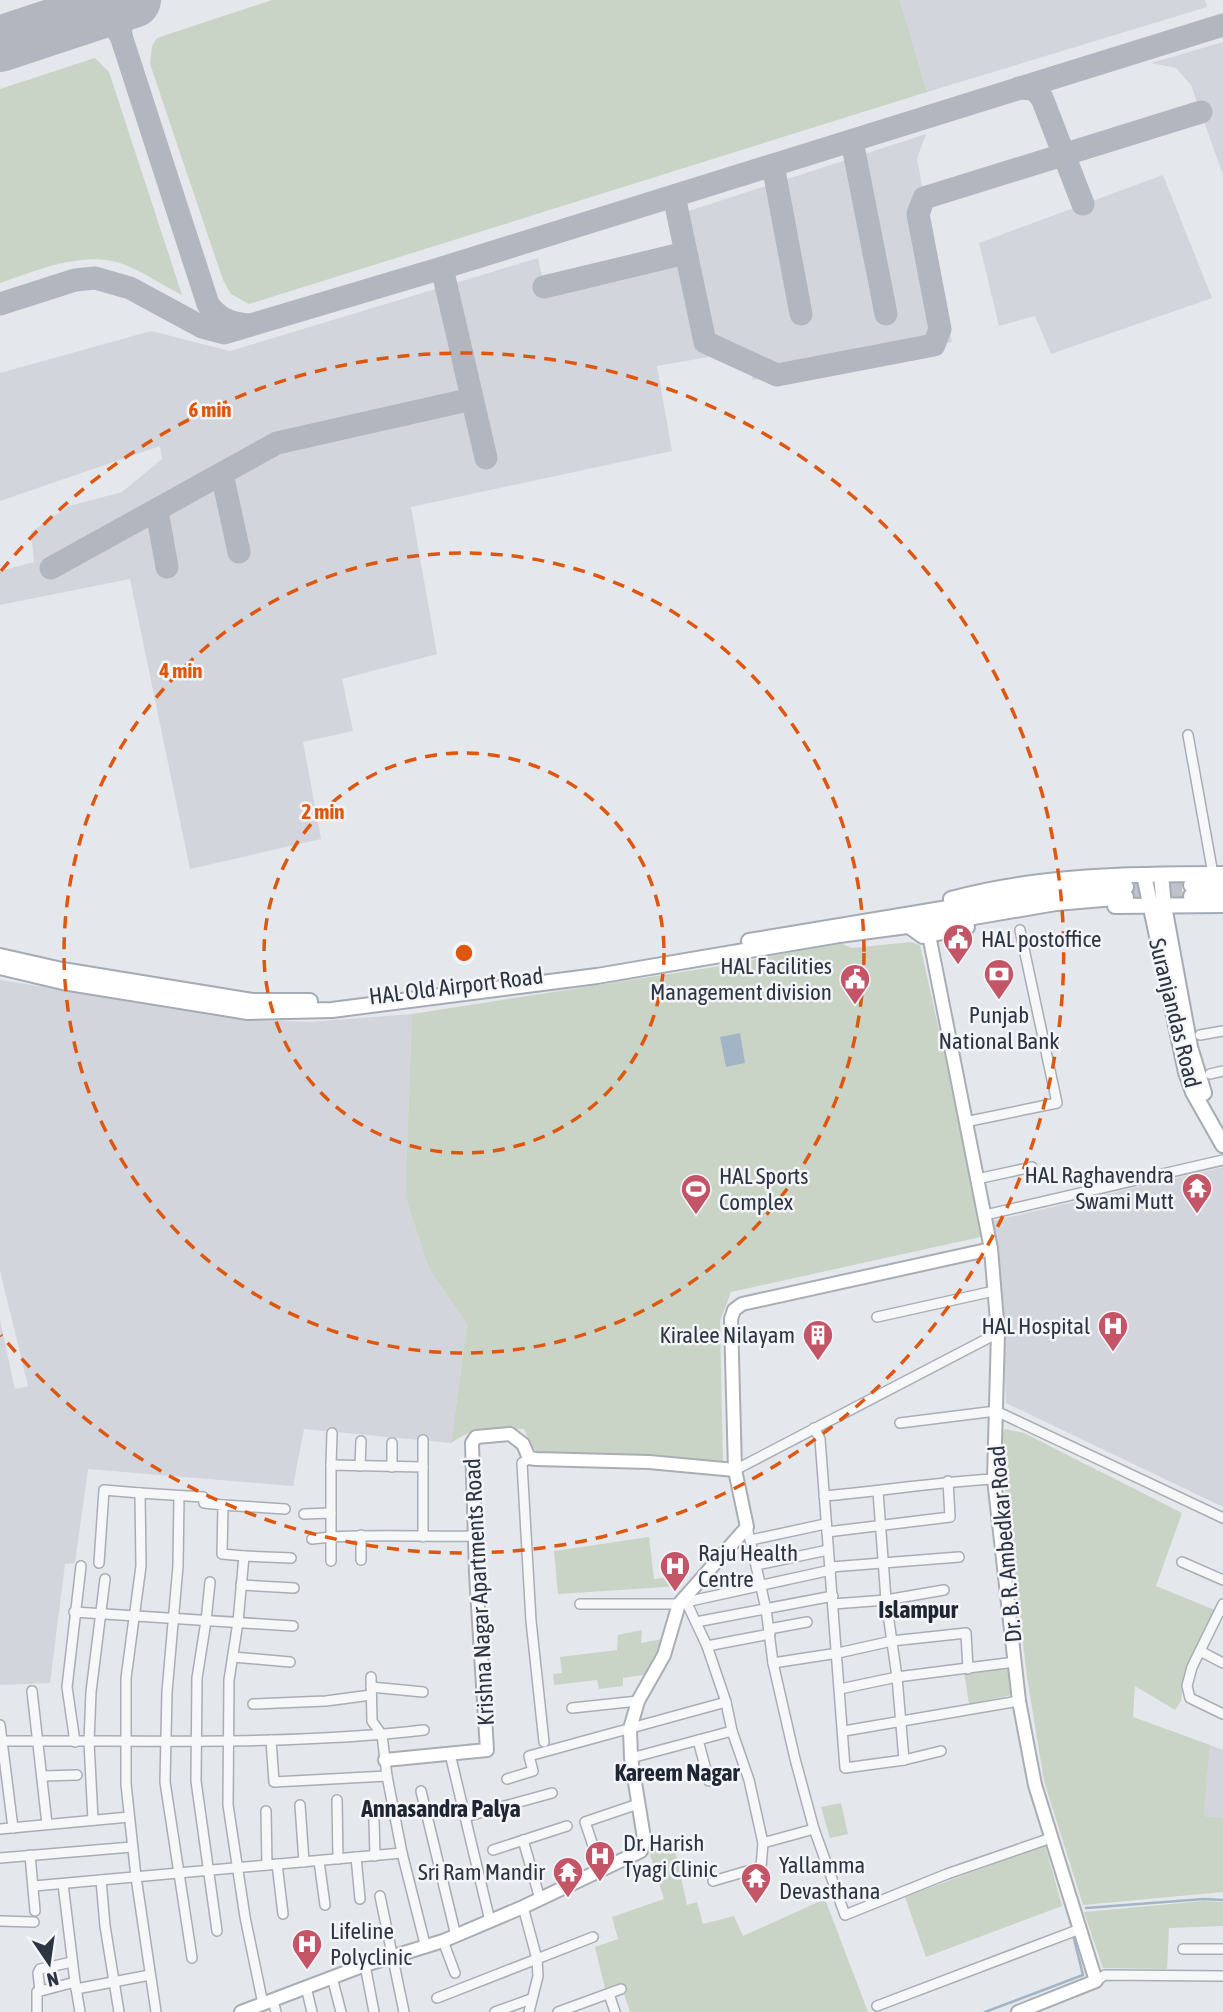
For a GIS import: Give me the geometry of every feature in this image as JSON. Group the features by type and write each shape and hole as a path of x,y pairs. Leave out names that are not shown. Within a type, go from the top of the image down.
{"main road":[{"path":"911,921 920,908 972,893 1055,881 1144,875 1220,878"},
{"name":"Suranjandas Road","path":"1144,875 1157,907 1201,1088 1223,1128"},
{"name":"Suranjandas Road","path":"1161,875 1157,907 1186,1072 1193,1092 1223,1145"},
{"path":"1220,878 1191,890 1223,895"},
{"path":"911,921 1126,892"},
{"path":"911,921 923,936 1064,910 1223,905"},
{"name":"HAL Old Airport Road","path":"0,967 53,974 248,1012 332,1010 584,978 911,921"},
{"name":"HAL Old Airport Road","path":"0,956 53,974"}],"street":[{"path":"1188,736 1220,878"},
{"path":"965,1122 1057,1103 1020,930"},
{"name":"Dr. B. R. Ambedkar Road","path":"929,935 991,1249 998,1333 994,1479 1019,1701 1035,1784 1096,1981"},
{"path":"1200,1035 1223,1031"},
{"path":"1210,1074 1223,1071"},
{"path":"985,1215 1223,1160"},
{"path":"977,1179 1032,1167"},
{"path":"991,1249 742,1304 734,1310 731,1319 735,1471 761,1584 774,1663 795,1759 814,1829 845,1915 947,1874 1051,1838"},
{"path":"877,1317 995,1291"},
{"path":"544,1742 531,1621 522,1463 530,1458 649,1462 735,1471 998,1333"},
{"path":"900,1423 996,1411 1223,1518"},
{"path":"814,1428 820,1439 845,1768 904,1760 941,1751"},
{"path":"331,1561 332,1433"},
{"name":"Krishna Nagar Apartments Road","path":"385,1760 487,1750 471,1443 476,1437 510,1434 518,1437 530,1458"},
{"path":"423,1440 423,1537"},
{"path":"360,1441 360,1466"},
{"path":"392,1443 393,1467"},
{"path":"331,1465 423,1467"},
{"path":"824,1496 948,1481 994,1479"},
{"path":"751,1540 826,1528 880,1527 950,1517 948,1481"},
{"path":"99,1563 104,1490 203,1497 204,1503 285,1509"},
{"path":"878,1491 886,1600 897,1677 904,1760"},
{"path":"141,1493 141,1566 126,1678 126,1742 132,1847 156,2012"},
{"path":"179,1496 175,1618 168,1676 165,1782 192,1958"},
{"path":"223,1504 222,1554 291,1558"},
{"path":"304,1514 331,1513"},
{"path":"241,2012 270,2006 332,1977 456,1936 641,1850 644,1838 631,1758 630,1729 638,1701 664,1655 683,1601 747,1527"},
{"path":"312,1539 361,1535 475,1536"},
{"path":"361,1535 361,1560"},
{"path":"757,1565 828,1550"},
{"path":"244,1556 229,1680 228,1805 238,1868 270,2006"},
{"path":"580,1604 683,1601 831,1569 959,1557"},
{"path":"1182,1562 1223,1580"},
{"path":"75,1742 67,1687 81,1566"},
{"path":"93,1820 89,1742 92,1679 105,1580"},
{"path":"209,1582 197,1678 196,1741 198,1807 217,1931"},
{"path":"242,1585 294,1588"},
{"path":"696,1622 833,1600 886,1600 944,1590"},
{"path":"683,1601 707,1646 726,1702 764,1843 761,1867 713,1881"},
{"path":"1223,1604 1186,1686 1190,1698 1223,1714"},
{"path":"75,1612 293,1626"},
{"path":"707,1646 807,1622"},
{"path":"774,1663 892,1641 966,1633 968,1669"},
{"path":"1200,1651 1223,1663"},
{"path":"233,1657 290,1662"},
{"path":"840,1689 897,1677 1015,1662"},
{"path":"371,1677 372,1721 382,1735 402,1853 426,1948"},
{"path":"32,1691 47,1824"},
{"path":"253,1704 326,1701 371,1691 423,1692"},
{"path":"572,1709 638,1701"},
{"path":"844,1731 1019,1701"},
{"path":"507,1779 533,1772 529,1756 726,1702"},
{"path":"0,1725 13,1828"},
{"path":"1,1741 271,1740 382,1735 424,1730"},
{"path":"631,1758 732,1731"},
{"path":"271,1740 274,1782 387,1776"},
{"path":"698,1740 709,1781"},
{"path":"450,1754 490,1921"},
{"path":"43,1776 77,1775"},
{"path":"421,1791 456,1936"},
{"path":"465,1817 552,1793"},
{"path":"337,1800 338,1859"},
{"path":"601,1869 585,1822 639,1804"},
{"path":"300,1805 304,1862"},
{"path":"266,1811 272,1865 283,1914"},
{"path":"0,1829 129,1817"},
{"path":"374,1821 375,1856"},
{"path":"493,1850 567,1826"},
{"path":"764,1843 814,1829"},
{"path":"523,1840 540,1899"},
{"path":"0,1858 132,1847"},
{"path":"34,1886 402,1853"},
{"path":"30,1856 35,1911"},
{"path":"356,1857 360,1899"},
{"path":"319,1861 325,1905"},
{"path":"101,1880 105,1926 119,2012"},
{"path":"62,1884 80,2012"},
{"path":"380,1896 404,2012"},
{"path":"523,1907 537,1959 538,1976 529,2012"},
{"path":"0,1921 34,1922"},
{"path":"877,2006 1080,1929"},
{"path":"437,1998 593,1937"},
{"path":"443,1941 455,1973"},
{"path":"1183,1949 1223,1950"},
{"path":"37,2012 40,1969 72,1962"},
{"path":"365,1965 374,2012"},
{"path":"40,1990 150,1975"},
{"path":"1018,2012 1105,1975 1223,1976"},
{"path":"332,1977 341,2012"},
{"path":"306,1987 312,2012"},
{"path":"558,2012 621,1989"},
{"path":"609,1994 615,2012"},
{"path":"495,2012 531,1999"}],"shaded area":[{"path":"900,0 1205,0 1207,7 927,92"},
{"path":"1223,42 1223,175 1191,85 1176,68 1151,63"},
{"path":"926,134 917,159 952,342 753,380 743,351 657,366 672,451 411,507 437,654 342,679 353,731 303,742 321,839 190,869 130,579 0,605 0,571 34,562 31,532 69,506 122,492 162,459 160,446 0,501 0,373 151,331 230,351 538,258 543,281 673,248 678,241 675,224 667,218"},
{"path":"1163,175 1212,298 1051,354 1035,316 999,326 979,243"},
{"path":"0,980 257,1020 310,1022 412,1014 405,1196 429,1269 467,1324 451,1443 304,1429 293,1486 88,1469 75,1563 65,1564 50,1683 0,1685 0,1320 15,1389 28,1386 0,1271"},
{"name":"HAL Hospital","path":"1223,1167 1223,1507 1006,1403 1001,1303 992,1221"},
{"path":"1210,1745 1223,1750 1223,1818 1204,1816"}],"green space":[{"path":"272,0 900,0 927,92 249,304 231,294 223,280 150,64 152,46 157,38"},
{"path":"95,58 109,72 182,295 128,266 96,259 47,267 0,283 0,89"},
{"name":"HAL Sports Complex","path":"911,942 920,945 985,1236 731,1292 720,1321 723,1461 539,1454 531,1445 524,1429 477,1431 451,1443 467,1324 429,1269 405,1196 412,1014 721,966 840,943 852,948"},
{"path":"1005,1429 1024,1433 1182,1513 1156,1586 1215,1610 1184,1674 1181,1701 1175,1710 1135,1686 1133,1717 1210,1745 1204,1816 1223,1818 1223,1892 1083,1905 1044,1781 1027,1677 999,1439"},
{"path":"649,1537 654,1579 680,1576 681,1586 558,1594 554,1551"},
{"path":"642,1630 641,1643 662,1639 649,1674 623,1678 623,1686 599,1689 597,1680 554,1685 553,1674 562,1673 560,1657 617,1650 618,1635"},
{"path":"1013,1667 1017,1694 969,1704 964,1672"},
{"path":"841,1803 848,1834 830,1838 821,1807"},
{"path":"674,1845 687,1905 697,1902 703,1924 734,1916 743,1936 825,1899 868,2012 630,2012 621,1985 606,1992 595,1947 618,1939 612,1917 664,1899 649,1851"},
{"path":"1045,1845 1062,1906 926,1957 905,1897"},
{"path":"1203,1901 1223,1902 1223,1926 1169,1928 1167,1969 1103,1968 1084,1912"}],"water":[{"path":"740,1033 745,1063 726,1067 720,1037"}],"waterway":[{"path":"1086,1908 1204,1899 1223,1900"},
{"path":"1070,1913 1072,1928"},
{"path":"985,2012 1083,1975 1073,1935"}],"taxiway":[{"path":"121,36 120,19 131,1"},
{"path":"92,13 109,22 121,36 208,304 225,319 248,325"},
{"path":"0,304 75,280 95,278 130,288 202,327 224,333 442,268 1223,25"},
{"path":"1019,88 1034,89 1042,98 1083,204"},
{"path":"674,196 705,342 777,375 934,345 940,329 918,214 924,198 1201,112"},
{"path":"852,141 886,314"},
{"path":"773,165 801,314"},
{"path":"544,287 677,255 687,257"},
{"path":"442,268 486,458"},
{"path":"51,568 277,443 472,399"},
{"path":"222,474 239,552"},
{"path":"157,511 167,567"}],"runway":[{"path":"0,44 133,0"}],"tunnel":[{"path":"1126,887 1191,885"},
{"path":"1126,897 1191,896"}],"place":[{"name":"HAL postoffice","path":"958,966"},
{"name":"Punjab National Bank","path":"999,1001"},
{"name":"HAL Facilities Management division","path":"855,1006"},
{"name":"HAL Raghavendra Swami Mutt","path":"1197,1215"},
{"name":"HAL Sports Complex","path":"696,1216"},
{"name":"HAL Hospital","path":"1113,1353"},
{"name":"Kiralee Nilayam","path":"818,1362"},
{"name":"Raju Health Centre","path":"675,1593"},
{"name":"Dr. Harish Tyagi Clinic","path":"600,1883"},
{"name":"Sri Ram Mandir","path":"568,1899"},
{"name":"Yallamma Devasthana","path":"756,1905"},
{"name":"Lifeline Polyclinic","path":"307,1971"}],"district":[{"name":"Islampur","path":"918,1609"},
{"name":"Kareem Nagar","path":"677,1772"},
{"name":"Annasandra Palya","path":"441,1808"}]}
